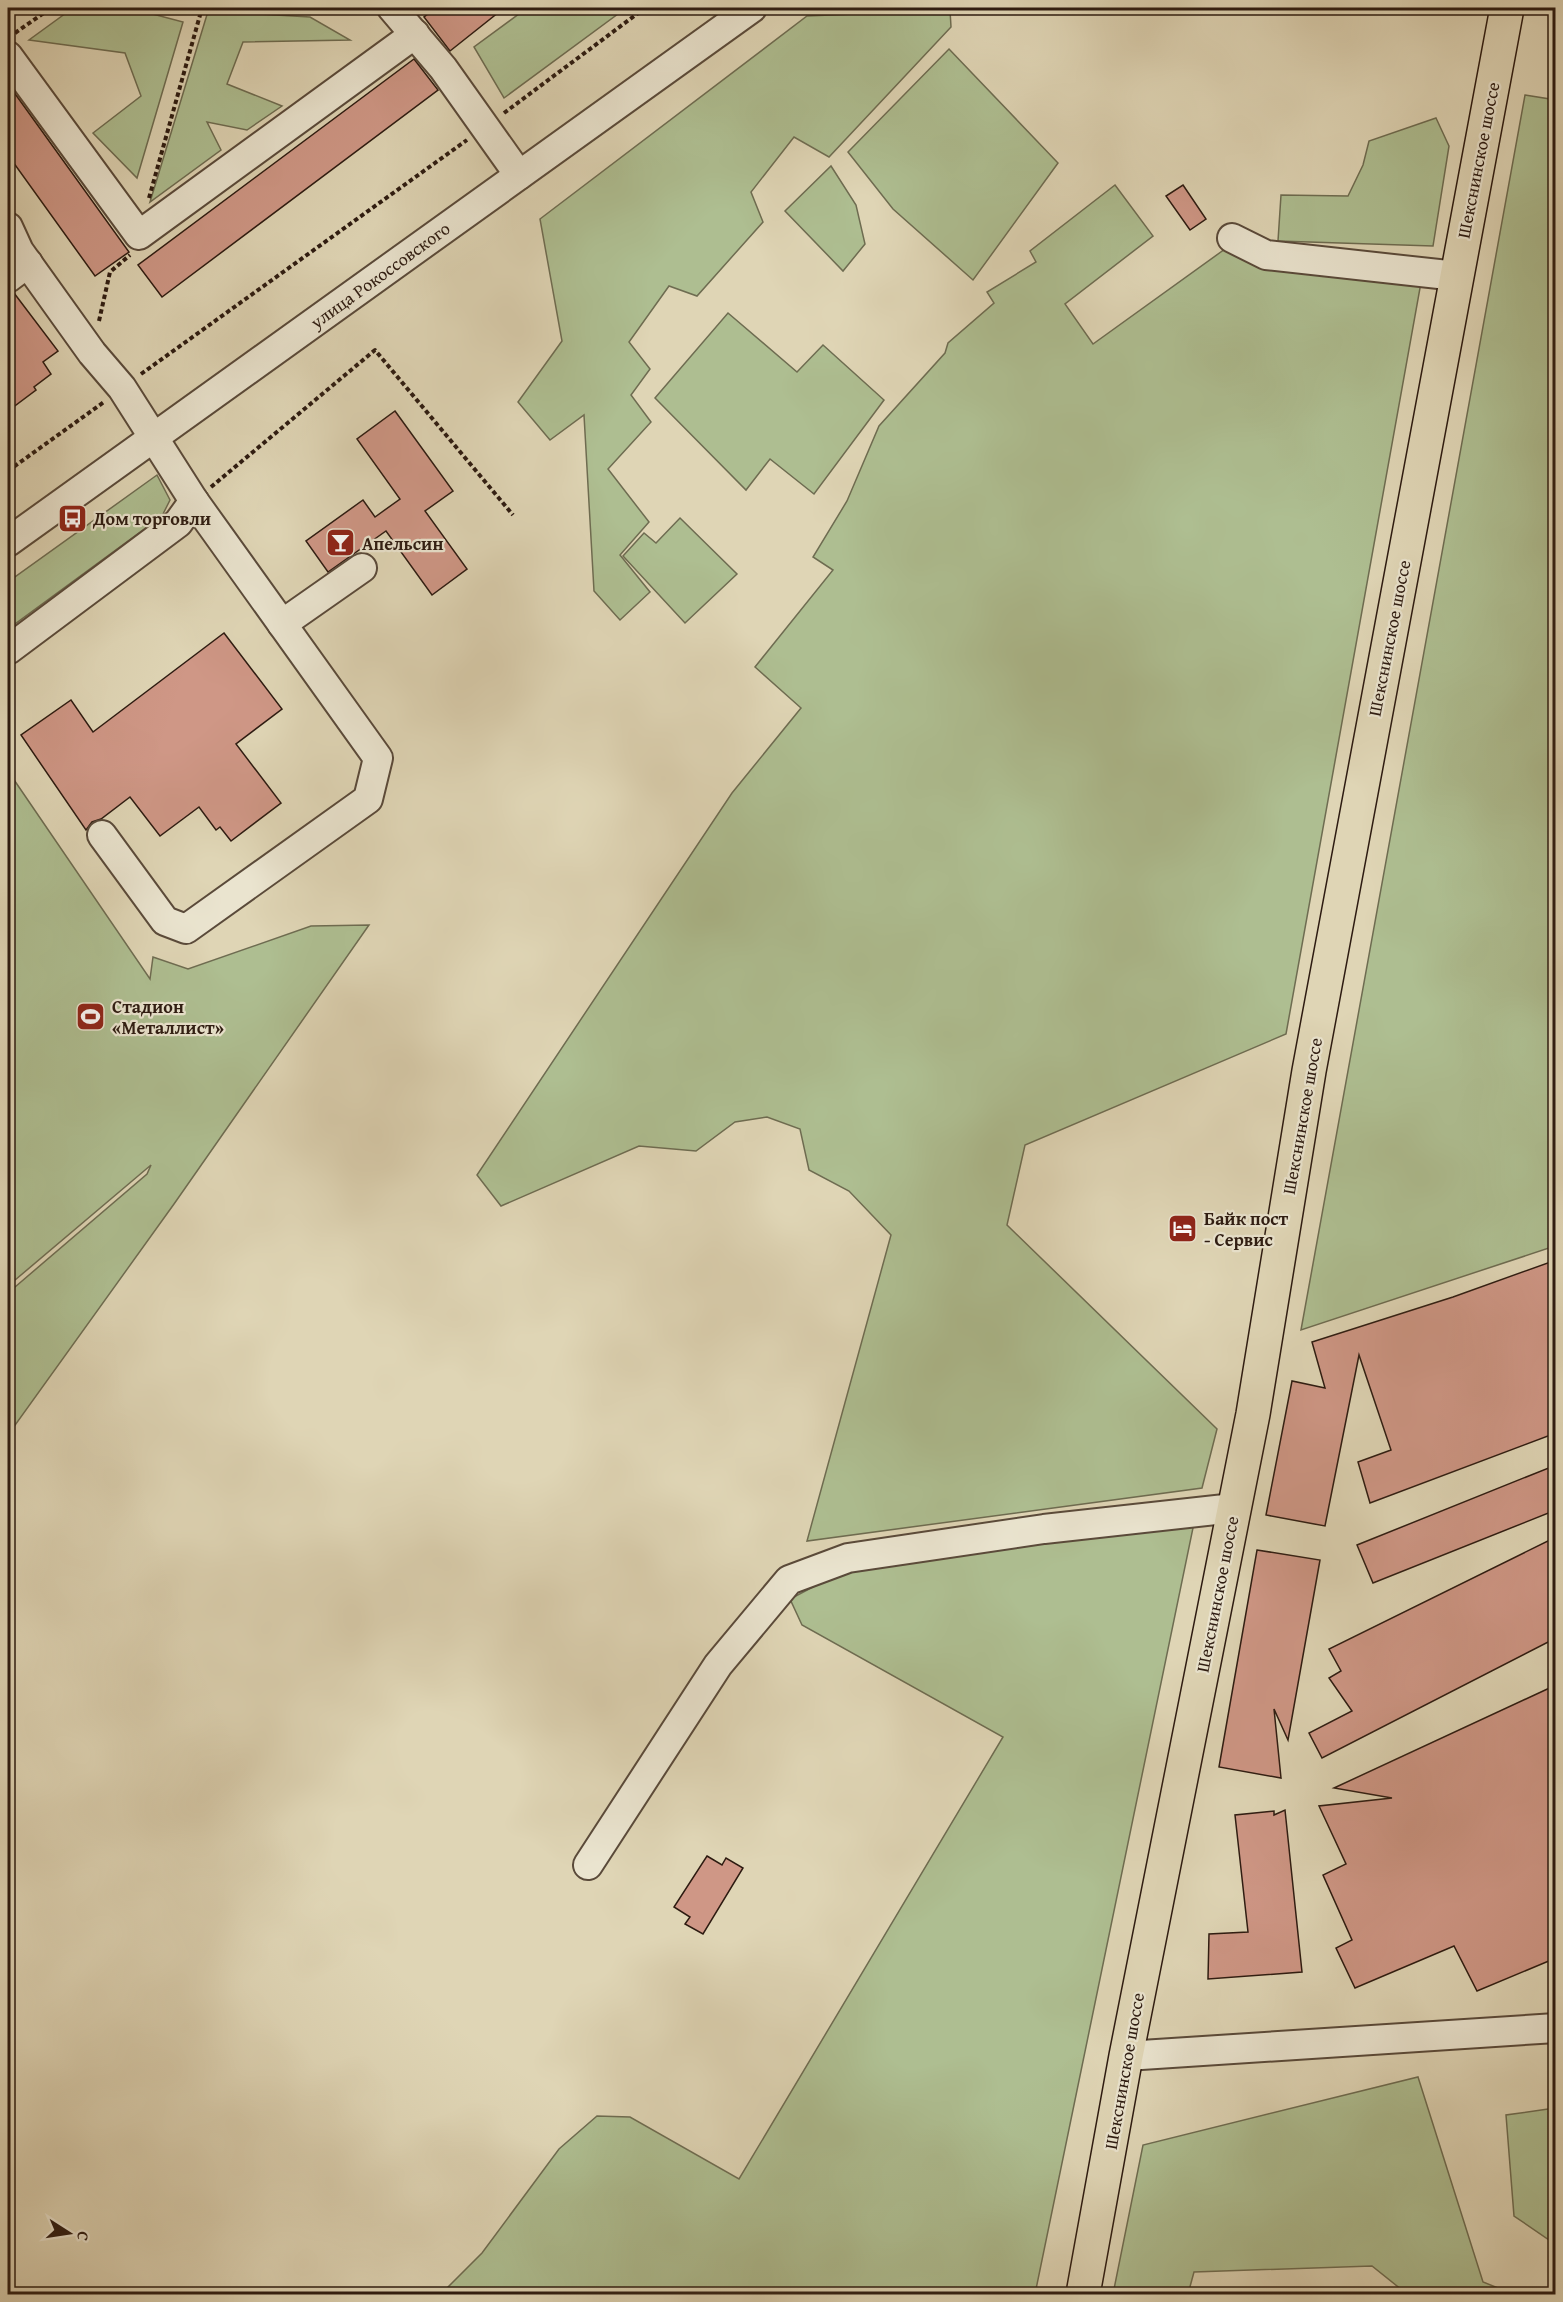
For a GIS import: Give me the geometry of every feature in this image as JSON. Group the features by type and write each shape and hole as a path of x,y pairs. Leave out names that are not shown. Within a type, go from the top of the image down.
{"main road":[{"name":"Шекснинское шоссе","path":"1083,2295 1126,2056 1253,1414 1309,1071 1507,8"}],"street":[{"name":"улица Рокоссовского","path":"8,542 752,8"},
{"path":"8,56 139,235 402,16 519,175"},
{"path":"8,227 18,270 123,388 194,501 378,758 368,799 186,929 165,921 102,835"},
{"path":"1232,238 1266,255 1457,276"},
{"path":"8,650 178,523 194,501"},
{"path":"282,624 362,568"},
{"path":"588,1865 718,1665 789,1580 848,1558 1044,1529 1234,1508"},
{"path":"1126,2056 1556,2028"}],"path":[{"path":"8,39 51,8"},
{"path":"92,353 110,272 134,253 202,8"},
{"path":"8,471 485,127 645,8"},
{"path":"194,501 375,350 513,515"}],"green space":[{"path":"73,8 130,8 183,22 137,178 93,133 141,96 125,53 29,40"},
{"path":"209,8 241,8 241,13 310,17 350,40 243,42 227,84 282,106 247,130 207,122 221,150 150,202"},
{"path":"527,8 626,8 504,98 474,47"},
{"path":"950,10 951,27 829,157 794,137 751,192 763,222 697,296 669,286 629,342 650,369 631,395 651,422 608,469 649,522 620,555 650,592 620,620 594,591 584,415 550,440 518,402 562,341 540,219 807,16"},
{"path":"949,49 1058,163 973,280 893,209 848,152"},
{"path":"1525,95 1556,100 1555,1246 1301,1330"},
{"path":"1436,118 1449,146 1433,246 1278,241 1281,195 1348,196 1363,165 1369,141"},
{"path":"831,166 856,205 865,244 843,271 785,211"},
{"path":"1115,185 1153,236 1065,304 1093,344 1225,249 1422,277 1286,1034 1025,1145 1007,1225 1217,1429 1202,1488 807,1541 891,1235 849,1191 809,1170 800,1129 767,1117 735,1122 696,1151 639,1146 501,1206 477,1175 732,793 801,708 755,667 833,570 813,557 847,501 879,426 945,353 948,343 994,303 987,292 1036,262 1030,251"},
{"path":"728,313 797,372 823,345 884,400 814,494 770,459 746,490 655,398"},
{"path":"157,475 170,500 162,516 8,629 8,582"},
{"path":"680,518 737,574 685,623 623,556 644,533 656,543"},
{"name":"Стадион «Металлист»","path":"8,771 150,979 153,957 188,969 311,926 369,925 174,1204 8,1435 8,1293 147,1174 151,1165 8,1286"},
{"path":"1194,1523 1035,2294 441,2294 482,2253 559,2149 597,2116 630,2117 739,2179 1003,1737 802,1625 790,1599 849,1568"},
{"path":"1418,2077 1483,2282 1513,2294 1407,2294 1372,2266 1194,2272 1188,2294 1113,2294 1143,2145"},
{"path":"1556,2108 1555,2244 1514,2216 1506,2115"}],"building":[{"path":"436,8 504,8 450,51 424,17"},
{"path":"414,59 438,90 162,297 138,265"},
{"path":"8,84 129,252 95,276 8,155"},
{"path":"1183,185 1206,219 1190,230 1166,196"},
{"path":"14,293 58,351 43,362 51,374 34,387 36,390 8,411 8,294"},
{"path":"395,411 453,491 425,511 467,569 432,595 386,531 328,572 306,541 363,500 375,517 400,499 357,439"},
{"path":"224,633 282,709 236,744 281,803 231,841 220,827 216,830 199,807 160,836 130,797 101,819 92,822 86,830 21,735 71,700 93,732"},
{"path":"1556,1260 1556,1433 1370,1503 1358,1462 1391,1450 1359,1355 1325,1526 1266,1515 1292,1381 1325,1388 1312,1342 1453,1297"},
{"path":"1556,1465 1556,1510 1373,1583 1357,1545"},
{"path":"1556,1537 1556,1638 1322,1758 1309,1733 1352,1711 1329,1678 1341,1671 1329,1649"},
{"path":"1257,1550 1320,1560 1288,1740 1274,1709 1281,1778 1219,1767"},
{"path":"1556,1685 1556,1958 1477,1991 1454,1946 1355,1988 1336,1948 1352,1940 1323,1875 1346,1864 1319,1806 1392,1798 1334,1788"},
{"path":"1285,1810 1302,1972 1208,1979 1209,1934 1248,1932 1235,1815 1274,1811 1274,1815"},
{"path":"707,1856 722,1865 726,1858 743,1868 703,1934 685,1924 690,1917 674,1907"}],"place":[{"name":"Дом торговли","path":"72,518"},
{"name":"Апельсин","path":"341,543"},
{"name":"Стадион «Металлист»","path":"91,1016"},
{"name":"Байк пост - Сервис","path":"1183,1228"}]}
